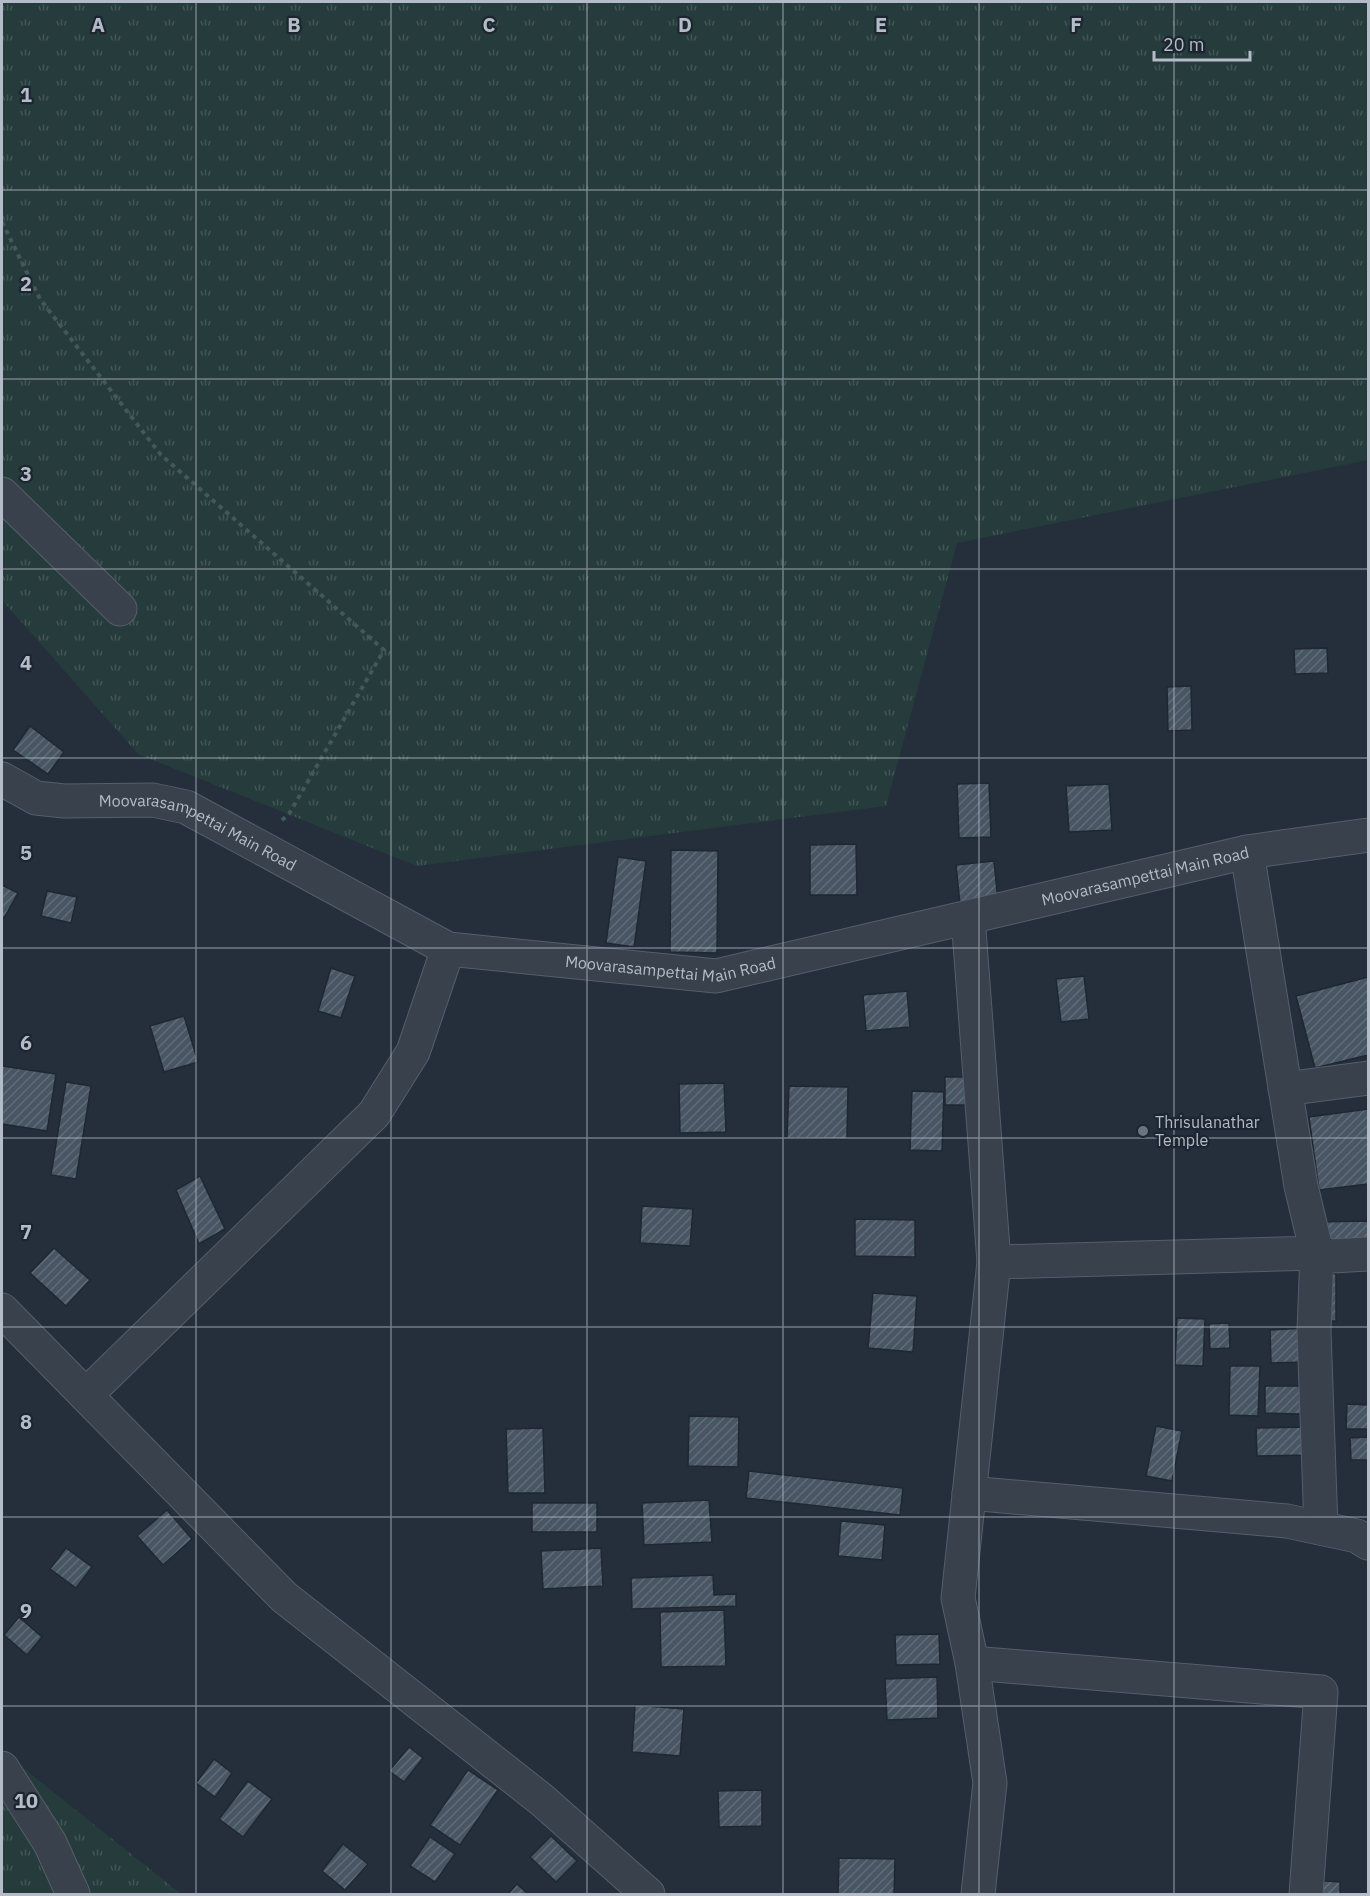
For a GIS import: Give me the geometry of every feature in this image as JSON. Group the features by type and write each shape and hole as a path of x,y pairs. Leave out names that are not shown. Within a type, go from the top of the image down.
{"street":[{"path":"2,494 120,609"},
{"name":"Moovarasampettai Main Road","path":"2,779 36,798 64,801 153,800 186,807 448,949 716,976 1247,852 1368,835"},
{"path":"1247,852 1301,1186 1317,1253 1314,1331 1321,1528"},
{"path":"968,917 994,1262 958,1598 972,1663 990,1783 978,1894"},
{"path":"86,1395 374,1114 395,1084 413,1052 448,949"},
{"path":"1285,1089 1368,1078"},
{"path":"994,1262 1317,1253 1332,1256 1368,1254"},
{"path":"2,1310 284,1597 542,1800 648,1894"},
{"path":"969,1493 1287,1521 1357,1536 1368,1543"},
{"path":"972,1663 1321,1692 1306,1894"},
{"path":"2,1768 50,1843 73,1894"}],"path":[{"path":"2,222 40,299 162,455 384,650 290,814 251,842"}],"green space":[{"path":"2,2 1368,2 1368,460 957,543 886,806 417,866 138,754 2,600"},
{"path":"2,1751 181,1894 2,1894"}],"building":[{"path":"1327,648 1328,673 1295,674 1294,649"},
{"path":"1191,686 1192,730 1168,731 1167,687"},
{"path":"30,726 64,752 48,774 13,750"},
{"path":"989,783 991,837 959,838 957,784"},
{"path":"1109,784 1112,830 1069,832 1066,786"},
{"path":"856,844 857,895 810,895 810,845"},
{"path":"671,850 718,851 717,953 670,952"},
{"path":"618,857 646,861 634,947 606,943"},
{"path":"994,861 998,901 960,905 956,865"},
{"path":"2,885 18,893 4,918 2,917"},
{"path":"47,891 77,897 71,923 41,916"},
{"path":"331,968 355,976 341,1018 318,1011"},
{"path":"1084,976 1089,1019 1061,1022 1056,979"},
{"path":"1368,977 1368,1055 1315,1068 1296,996"},
{"path":"907,991 910,1027 866,1031 863,995"},
{"path":"184,1016 198,1062 164,1072 150,1026"},
{"path":"2,1066 56,1074 47,1131 2,1124"},
{"path":"945,1077 972,1077 972,1105 945,1105"},
{"path":"66,1082 91,1086 76,1179 51,1175"},
{"path":"724,1083 726,1132 680,1133 679,1084"},
{"path":"789,1086 848,1087 847,1139 787,1138"},
{"path":"912,1091 944,1092 942,1151 910,1150"},
{"path":"1368,1109 1368,1184 1319,1190 1309,1117"},
{"path":"200,1176 225,1229 199,1244 176,1190"},
{"path":"642,1206 693,1209 690,1246 640,1243"},
{"path":"855,1219 915,1220 915,1257 855,1256"},
{"path":"1368,1221 1368,1240 1316,1241 1316,1222"},
{"path":"54,1248 90,1280 66,1306 30,1273"},
{"path":"1324,1274 1336,1274 1336,1321 1324,1321"},
{"path":"873,1293 917,1296 913,1352 868,1348"},
{"path":"1177,1318 1205,1319 1203,1366 1175,1365"},
{"path":"1229,1323 1230,1348 1210,1349 1209,1324"},
{"path":"1305,1328 1306,1362 1271,1363 1270,1330"},
{"path":"1230,1366 1260,1366 1258,1416 1229,1415"},
{"path":"1265,1386 1302,1386 1301,1414 1265,1413"},
{"path":"1347,1404 1368,1405 1368,1429 1346,1429"},
{"path":"689,1416 739,1417 738,1467 688,1466"},
{"path":"1156,1426 1182,1431 1172,1481 1146,1476"},
{"path":"1306,1427 1307,1455 1257,1456 1256,1428"},
{"path":"543,1428 545,1493 508,1493 506,1429"},
{"path":"1368,1437 1368,1460 1351,1460 1350,1438"},
{"path":"749,1471 903,1488 900,1515 746,1498"},
{"path":"709,1500 712,1542 644,1545 642,1503"},
{"path":"532,1503 597,1503 597,1532 532,1532"},
{"path":"167,1510 192,1539 163,1565 137,1536"},
{"path":"841,1521 885,1525 882,1560 838,1556"},
{"path":"66,1548 92,1567 76,1588 50,1569"},
{"path":"601,1548 603,1586 543,1589 541,1551"},
{"path":"713,1575 714,1595 736,1594 736,1606 632,1609 631,1578"},
{"path":"724,1610 726,1666 661,1667 660,1612"},
{"path":"19,1617 42,1637 27,1655 4,1635"},
{"path":"939,1634 940,1664 896,1665 895,1635"},
{"path":"937,1677 938,1718 887,1720 885,1679"},
{"path":"635,1705 684,1709 680,1756 632,1752"},
{"path":"409,1747 423,1758 404,1782 389,1771"},
{"path":"214,1759 232,1773 215,1797 196,1783"},
{"path":"468,1770 498,1790 460,1845 430,1825"},
{"path":"248,1781 272,1799 243,1837 219,1819"},
{"path":"762,1790 762,1826 719,1827 718,1791"},
{"path":"551,1836 577,1861 556,1882 530,1857"},
{"path":"430,1837 455,1854 435,1882 410,1866"},
{"path":"343,1844 368,1864 345,1890 322,1871"},
{"path":"839,1858 895,1859 894,1894 838,1894"},
{"path":"1313,1880 1340,1882 1340,1894 1312,1894"},
{"path":"517,1884 528,1894 508,1894"}],"place":[{"name":"Thrisulanathar Temple","path":"1143,1131"}]}
